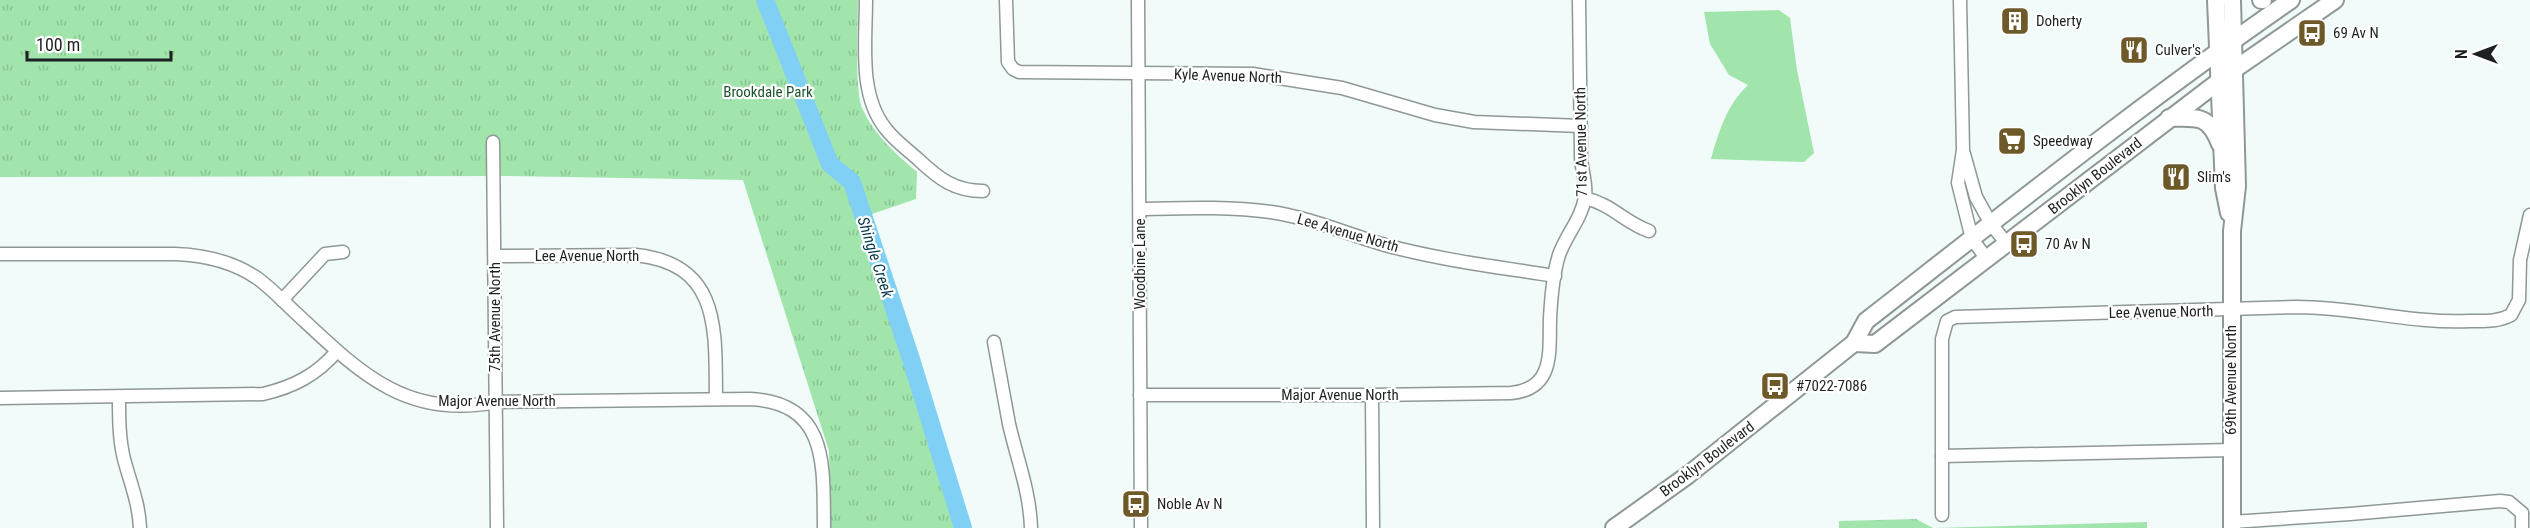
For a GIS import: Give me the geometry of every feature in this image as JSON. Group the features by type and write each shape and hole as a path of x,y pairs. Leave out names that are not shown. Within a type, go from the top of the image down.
{"main road":[{"name":"69th Avenue North","path":"2216,0 2224,188 2232,231"},
{"name":"69th Avenue North","path":"2232,0 2237,186 2232,231 2232,525"},
{"name":"Brooklyn Boulevard","path":"1614,528 1688,475 1854,343 1866,321 1991,224 2291,0"},
{"name":"Brooklyn Boulevard","path":"1854,343 1875,344 2169,118 2335,0"},
{"path":"2169,118 2191,117 2210,123 2223,153"}],"street":[{"path":"866,0 869,94 884,128 946,182 965,191 983,192"},
{"name":"Kyle Avenue North","path":"1006,0 1006,55 1013,69 1027,73 1252,74 1297,79 1342,88 1435,115 1474,122 1581,126"},
{"name":"Woodbine Lane","path":"1138,0 1141,528"},
{"name":"71st Avenue North","path":"1536,383 1542,377 1549,361 1550,315 1559,254 1577,221 1585,198 1581,126 1579,0"},
{"path":"1960,0 1963,150 1958,183 1972,239 1987,259"},
{"name":"75th Avenue North","path":"493,142 497,528"},
{"path":"1963,150 1976,197 1991,224 2007,244"},
{"path":"1585,198 1602,202 1639,228 1649,231"},
{"name":"Lee Avenue North","path":"1140,209 1242,208 1275,213 1307,220 1384,245 1431,256 1555,276"},
{"name":"Lee Avenue North","path":"1942,456 1942,339 1947,321 1955,317 2318,308 2450,322 2494,320 2504,318 2515,310 2519,300 2520,260 2530,215"},
{"path":"282,300 325,254 343,252"},
{"path":"0,254 196,254 237,267 256,278 337,351 315,373 299,383 263,394 0,398"},
{"name":"Lee Avenue North","path":"495,256 636,255 653,257 670,263 697,285 707,300 713,316 716,399"},
{"path":"994,342 1010,425 1025,481 1031,528"},
{"name":"Major Avenue North","path":"337,351 366,375 388,388 412,398 437,403 463,405 496,402 764,399 790,410 814,435 821,454 824,528"},
{"name":"Major Avenue North","path":"1140,395 1511,393 1520,392 1536,383"},
{"path":"1372,395 1373,528"},
{"path":"119,397 120,437 124,459 137,499 140,528"},
{"path":"1942,515 1942,456 2232,450"},
{"path":"2232,525 2500,501 2509,502 2526,511 2522,528"}],"green space":[{"name":"Brookdale Park","path":"0,0 858,0 857,74 863,110 880,136 917,172 916,199 866,216 965,528 831,528 829,451 743,180 503,176 0,177"},
{"path":"1779,10 1790,18 1797,70 1814,153 1804,162 1711,159 1729,110 1748,85 1729,75 1710,44 1704,12"},
{"path":"1916,519 1933,528 1839,528 1839,521"},
{"path":"2147,522 2147,528 1933,528"}],"waterway":[{"name":"Shingle Creek","path":"765,0 830,164 852,182 910,356 963,528"}],"place":[{"name":"Doherty","path":"2015,21"},
{"name":"69 Av N","path":"2312,33"},
{"name":"Culver's","path":"2134,50"},
{"name":"Speedway","path":"2012,141"},
{"name":"Slim's","path":"2176,177"},
{"name":"70 Av N","path":"2024,244"},
{"name":"#7022-7086","path":"1775,386"},
{"name":"Noble Av N","path":"1136,504"}]}
